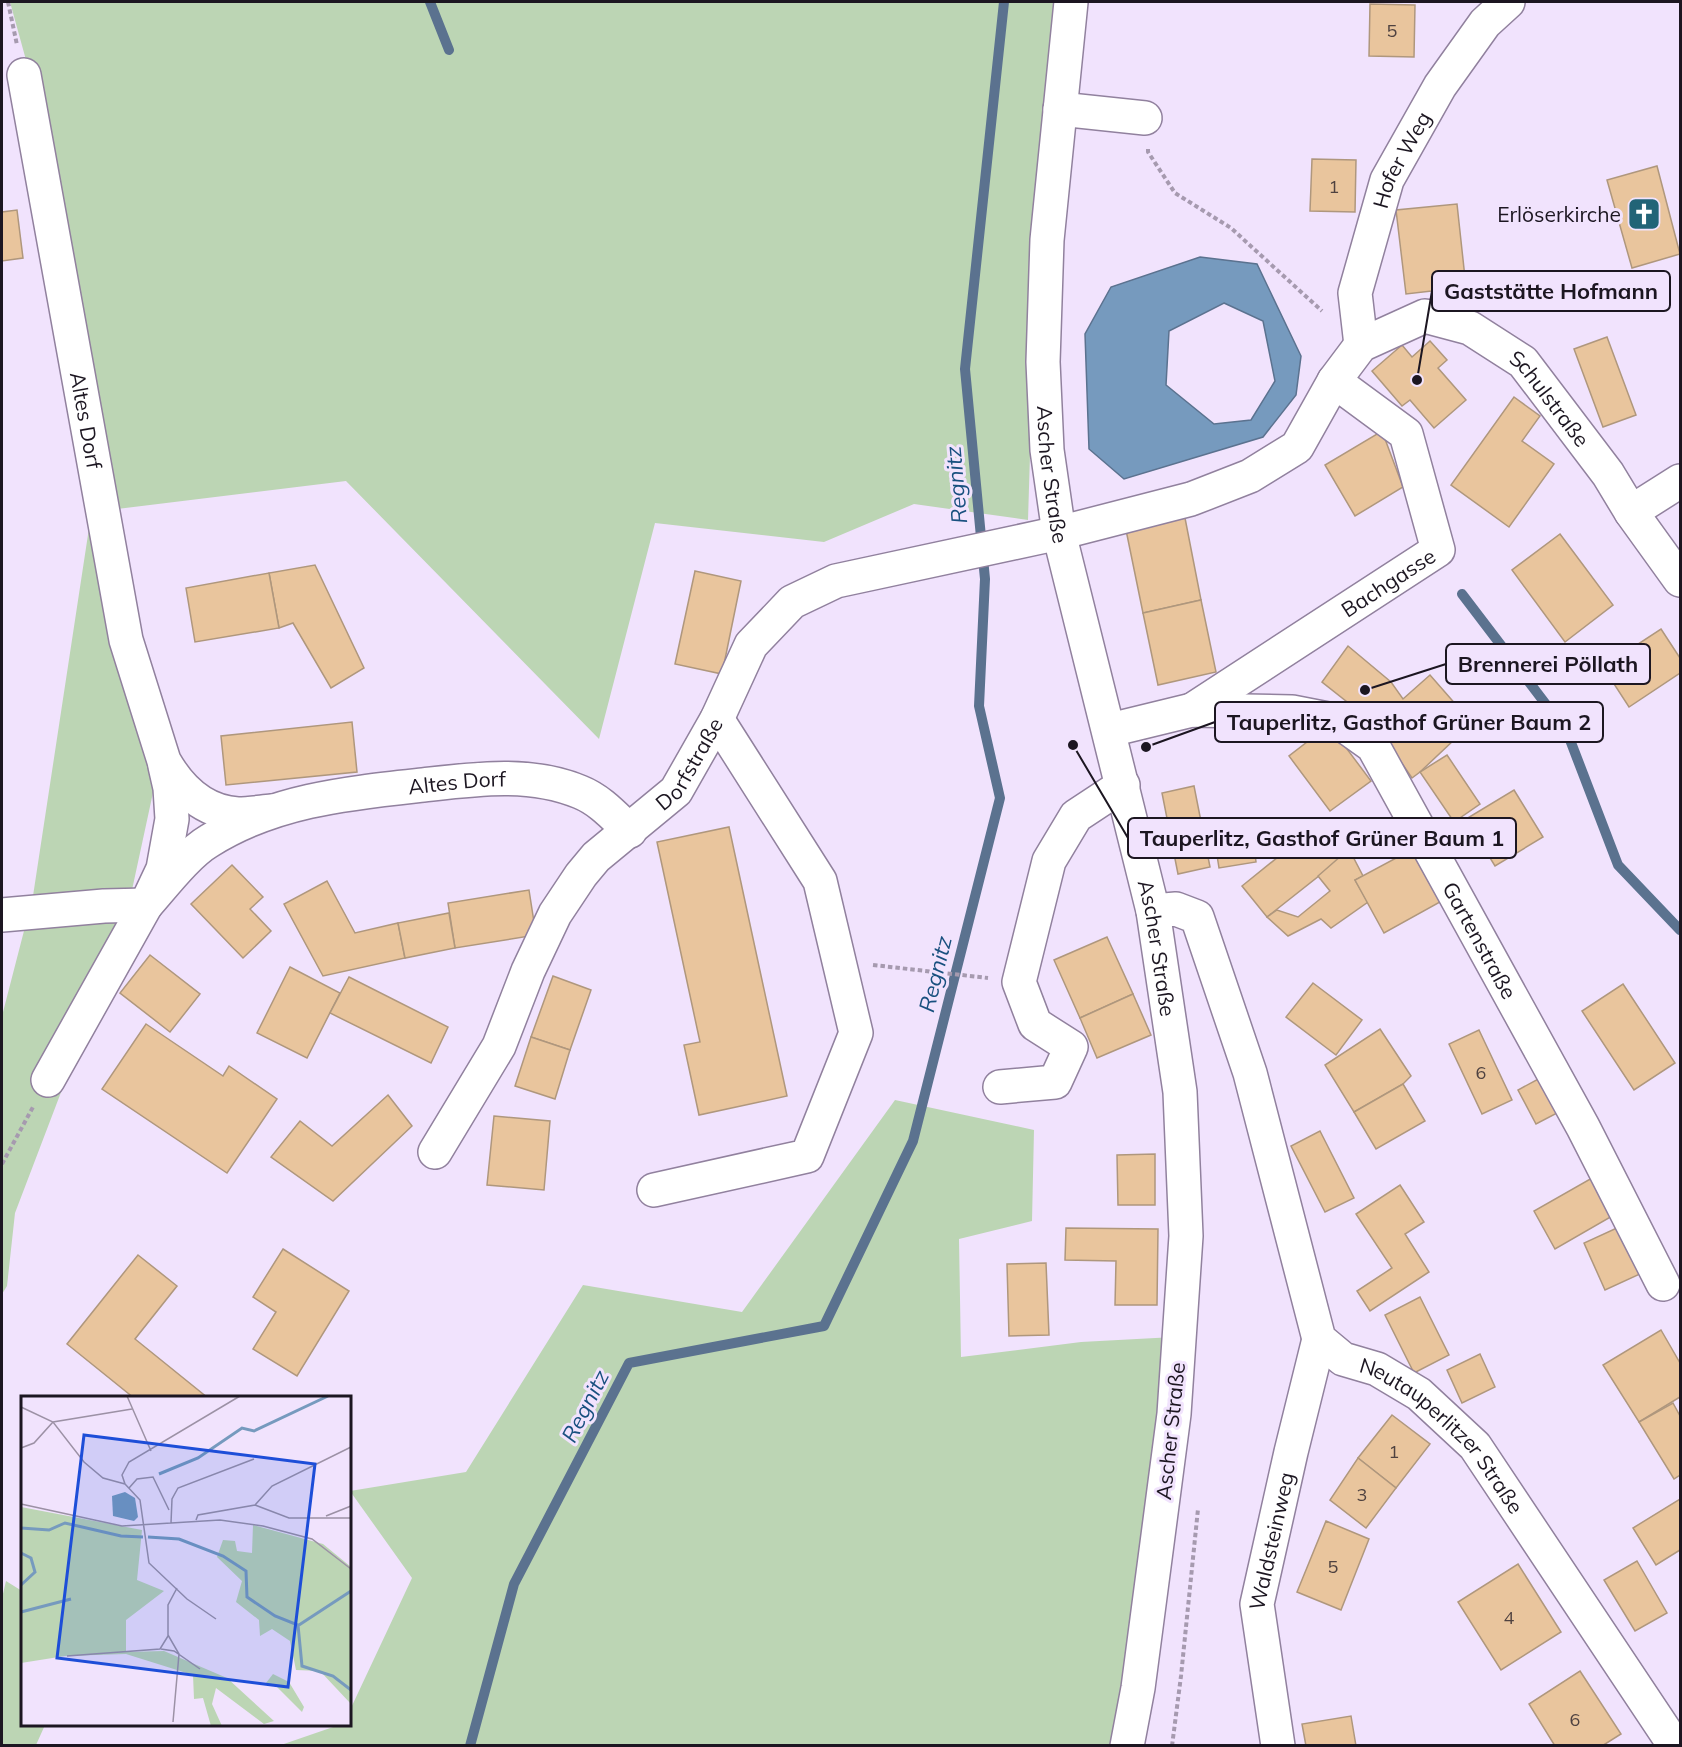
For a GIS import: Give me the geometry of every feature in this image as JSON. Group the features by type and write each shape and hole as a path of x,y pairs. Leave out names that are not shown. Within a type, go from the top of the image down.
{"street":[{"name":"Ascher Straße","path":"1071,2 1047,240 1043,362 1047,450 1059,533 1110,730 1153,911 1180,1092 1186,1236 1174,1414 1138,1688 1127,1746"},
{"name":"Hofer Weg","path":"1361,345 1355,292 1387,180 1440,86 1485,24 1508,2"},
{"name":"Altes Dorf","path":"24,75 126,640 164,761 170,788 172,819 163,869 146,905 48,1080"},
{"path":"1060,109 1145,118"},
{"name":"Schulstraße","path":"1361,345 1425,316 1470,328 1523,362 1608,474 1631,512 1680,580"},
{"path":"1059,533 1191,499 1250,476 1297,447 1334,381 1361,345"},
{"name":"Bachgasse","path":"1192,710 1437,550 1406,434 1334,381"},
{"path":"1631,512 1680,481"},
{"name":"Dorfstraße","path":"435,1152 500,1046 528,971 555,914 596,857 676,791 717,719 751,645 792,602 836,581 1059,533"},
{"name":"Gartenstraße","path":"1110,730 1192,710 1292,712 1338,721 1373,746 1583,1127 1663,1284"},
{"path":"654,1190 807,1156 856,1034 820,881 717,719"},
{"name":"Altes Dorf","path":"164,761 174,779 187,793 202,803 238,814 272,811"},
{"name":"Altes Dorf","path":"146,905 180,867 207,842 243,822 272,811 341,794 494,777 550,783 579,791 595,799 630,831"},
{"path":"1000,1087 1055,1082 1071,1047 1035,1024 1019,982 1049,861 1076,816 1123,785"},
{"path":"2,915 104,906 146,905"},
{"path":"1153,911 1176,909 1197,917 1250,1073 1319,1339"},
{"name":"Waldsteinweg","path":"1278,1746 1257,1604 1319,1339"},
{"name":"Neutauperlitzer Straße","path":"1319,1339 1343,1359 1377,1369 1419,1394 1475,1446 1675,1746"}],"path":[{"path":"8,2 24,75"},
{"path":"1145,118 1148,152 1175,193 1230,228 1361,345"},
{"path":"839,962 993,979"},
{"path":"2,1164 48,1080"}],"green space":[{"path":"10,2 1057,2 1037,228 1028,520 914,504 824,542 655,523 599,739 346,481 109,510 154,788 124,927 15,1213 7,1286 2,1294 2,1016 33,896 91,515 26,60"},
{"path":"895,1100 1034,1130 1032,1221 959,1239 961,1357 1081,1342 1174,1337 1136,1745 278,1746 336,1726 351,1726 351,1708 412,1578 351,1491 466,1472 583,1285 742,1312"},
{"path":"6,1581 21,1590 21,1726 45,1726 36,1745 2,1745 2,1598"}],"water":[{"path":"1200,257 1257,264 1301,356 1296,395 1263,437 1124,479 1089,449 1085,334 1111,287","holes":["1224,303 1263,321 1275,381 1251,420 1214,424 1166,385 1169,331"]}],"building":[{"path":"1370,4 1415,5 1414,57 1369,56"},
{"path":"1312,159 1356,160 1355,212 1310,211"},
{"name":"Erlöserkirche","path":"1657,166 1680,254 1632,268 1607,180"},
{"path":"1457,204 1466,287 1406,294 1396,210"},
{"path":"17,210 23,258 2,261 2,212"},
{"path":"1607,337 1636,415 1603,427 1574,349"},
{"path":"1430,341 1447,360 1438,368 1466,400 1434,428 1410,400 1402,406 1372,371 1402,345 1412,357"},
{"path":"1514,397 1540,416 1522,441 1554,464 1509,527 1451,485"},
{"path":"1382,431 1403,487 1355,516 1325,465"},
{"path":"1185,518 1201,600 1143,613 1126,530"},
{"path":"1560,534 1613,605 1565,642 1512,570"},
{"path":"315,565 364,668 331,688 293,623 279,628 269,573"},
{"path":"695,571 741,581 722,674 675,664"},
{"path":"269,573 279,628 195,642 186,588"},
{"path":"1201,600 1216,672 1158,685 1143,613"},
{"path":"1661,629 1680,658 1680,673 1629,707 1603,667"},
{"path":"1348,646 1391,682 1403,699 1430,675 1472,723 1412,778 1375,724 1322,682"},
{"path":"352,722 357,772 226,785 221,736"},
{"path":"1329,725 1371,781 1330,811 1289,756"},
{"path":"1447,755 1480,804 1454,822 1420,772"},
{"path":"1194,786 1210,867 1178,874 1162,793"},
{"path":"1514,790 1543,837 1495,866 1466,819"},
{"path":"729,827 787,1096 699,1115 684,1045 700,1042 657,842"},
{"path":"1314,828 1339,860 1267,917 1242,886"},
{"path":"1252,830 1256,862 1219,868 1214,836"},
{"path":"1349,849 1363,876 1355,880 1368,902 1331,928 1321,919 1288,936 1267,917 1277,910 1298,917 1330,891 1318,876"},
{"path":"1411,850 1440,902 1384,933 1355,880"},
{"path":"232,865 263,897 250,909 271,931 243,958 191,904"},
{"path":"327,881 355,933 398,923 405,958 323,976 284,904"},
{"path":"529,890 536,935 455,948 448,903"},
{"path":"449,913 455,948 405,958 398,923"},
{"path":"1107,937 1133,994 1080,1018 1054,960"},
{"path":"150,955 200,994 170,1032 120,993"},
{"path":"290,967 340,993 307,1058 257,1033"},
{"path":"553,976 591,990 570,1050 531,1037"},
{"path":"349,977 448,1027 431,1063 330,1013"},
{"path":"1313,983 1362,1020 1336,1055 1286,1017"},
{"path":"1623,984 1675,1063 1634,1090 1582,1011"},
{"path":"1133,994 1151,1035 1097,1058 1080,1018"},
{"path":"146,1024 223,1076 229,1066 277,1099 227,1173 102,1089"},
{"path":"1380,1029 1411,1076 1403,1084 1354,1112 1325,1065"},
{"path":"1479,1030 1512,1100 1482,1114 1449,1044"},
{"path":"531,1037 570,1050 555,1099 515,1086"},
{"path":"1542,1077 1561,1111 1536,1124 1518,1090"},
{"path":"1403,1084 1425,1121 1376,1149 1354,1112"},
{"path":"388,1095 412,1126 333,1201 271,1157 300,1121 332,1146"},
{"path":"494,1116 550,1121 544,1190 487,1185"},
{"path":"1320,1131 1354,1198 1325,1212 1291,1146"},
{"path":"1155,1154 1155,1205 1118,1205 1117,1155"},
{"path":"1592,1178 1614,1215 1555,1249 1534,1211"},
{"path":"1400,1185 1424,1222 1405,1234 1429,1272 1370,1311 1357,1291 1392,1268 1356,1214"},
{"path":"1619,1227 1640,1274 1605,1290 1584,1243"},
{"path":"1066,1228 1158,1229 1157,1305 1115,1305 1116,1261 1065,1260"},
{"path":"283,1249 349,1291 297,1376 253,1349 276,1312 253,1297"},
{"path":"138,1255 177,1286 135,1339 206,1396 132,1396 67,1344"},
{"path":"1046,1263 1049,1335 1009,1336 1007,1264"},
{"path":"1420,1297 1449,1355 1414,1373 1385,1315"},
{"path":"1661,1330 1680,1363 1680,1397 1639,1422 1603,1365"},
{"path":"1480,1354 1495,1387 1462,1403 1447,1370"},
{"path":"1673,1403 1680,1416 1680,1475 1674,1479 1639,1422"},
{"path":"1392,1415 1430,1444 1396,1488 1358,1458"},
{"path":"1358,1458 1396,1488 1366,1528 1330,1500"},
{"path":"1680,1499 1680,1550 1656,1565 1633,1528"},
{"path":"1326,1521 1369,1539 1341,1610 1297,1592"},
{"path":"1637,1561 1667,1613 1635,1631 1604,1580"},
{"path":"1518,1564 1561,1632 1501,1670 1458,1602"},
{"path":"1580,1671 1621,1734 1602,1746 1555,1746 1529,1704"},
{"path":"1351,1716 1356,1746 1306,1746 1302,1724"}],"waterway":[{"path":"430,2 449,50"},
{"name":"Regnitz","path":"470,1746 514,1584 629,1363 824,1326 913,1141 1000,798 979,706 985,579 965,369 1004,2"},
{"path":"1462,594 1567,732 1618,865 1680,930"}],"place":[{"name":"Erlöserkirche","path":"1644,214"},
{"name":"Gaststätte Hofmann","path":"1417,380"},
{"name":"Brennerei Pöllath","path":"1365,690"},
{"name":"Tauperlitz, Gasthof Grüner Baum 1","path":"1073,745"},
{"name":"Tauperlitz, Gasthof Grüner Baum 2","path":"1146,747"}]}
